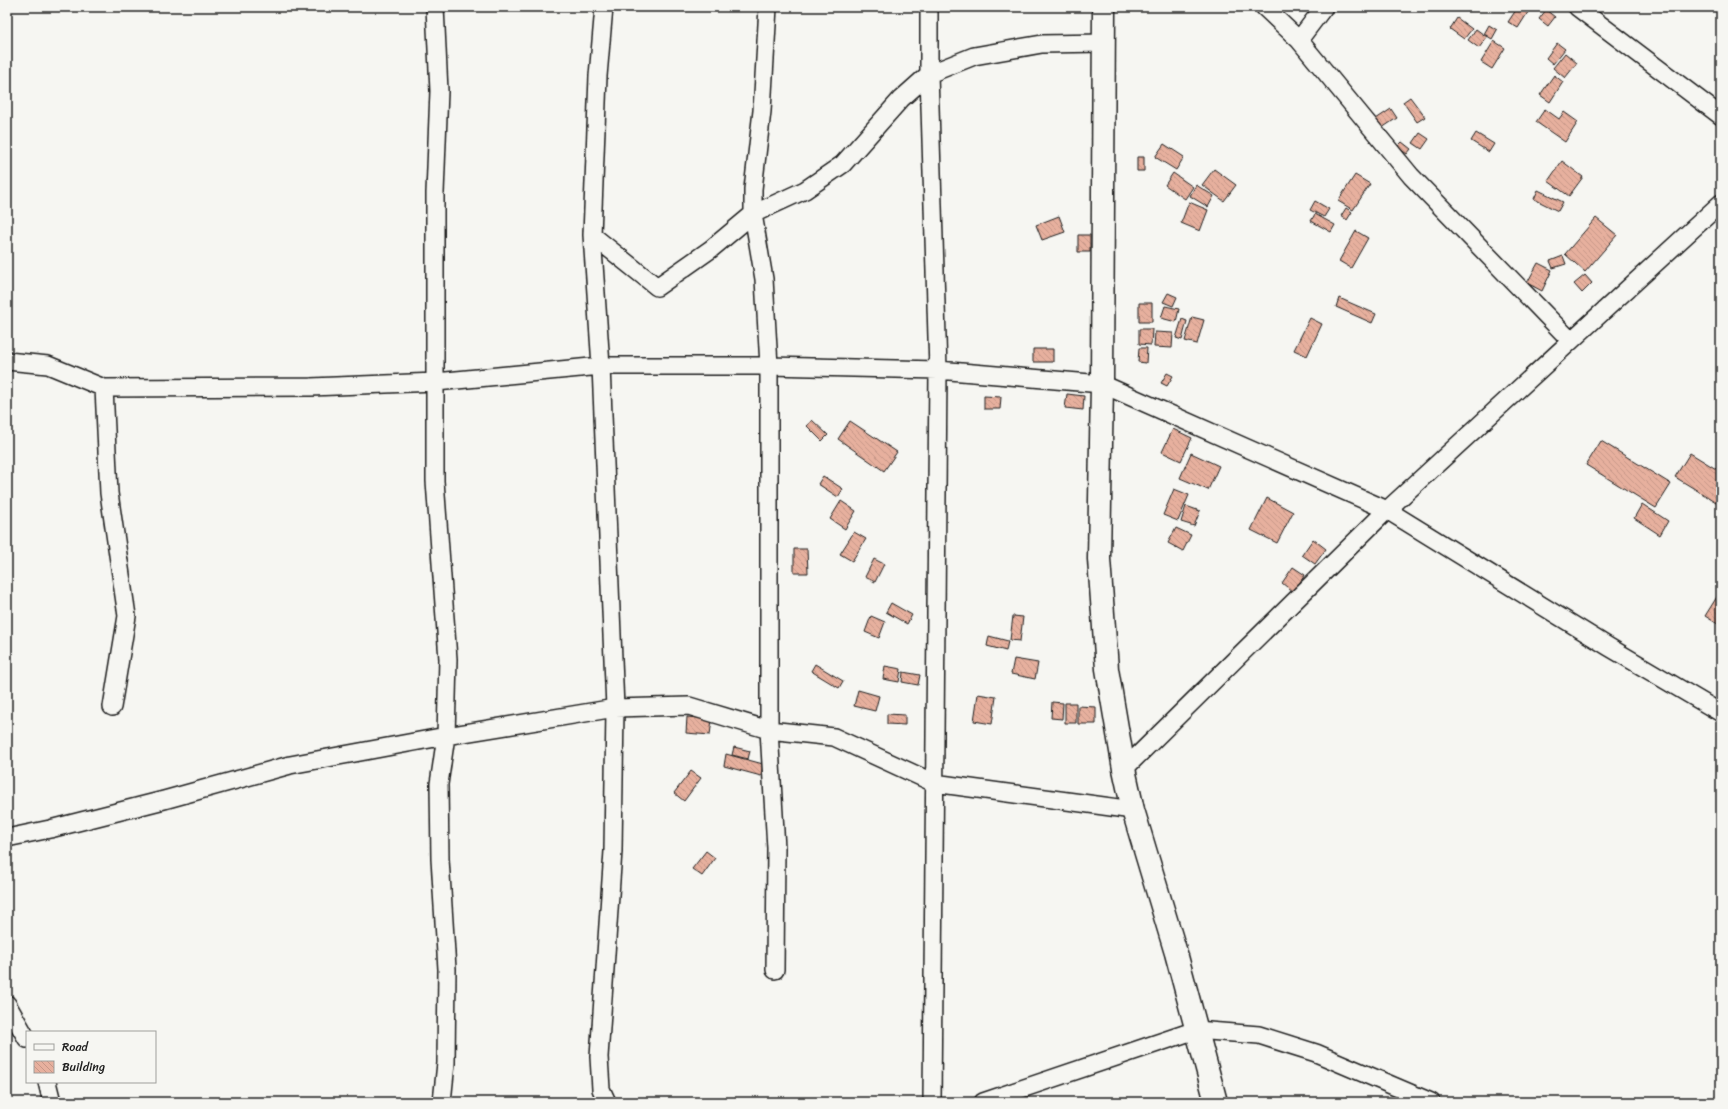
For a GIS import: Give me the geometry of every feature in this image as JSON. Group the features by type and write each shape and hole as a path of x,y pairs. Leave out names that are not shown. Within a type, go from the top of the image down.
{"highway":[{"path":"1104,7 1102,384 1099,559 1107,669 1124,768 1133,810 1176,953 1216,1102"}],"street":[{"path":"435,7 439,90 435,193 435,481 448,659 446,736 439,784 440,859 447,969 446,1063 442,1102"},
{"path":"604,7 598,76 592,235 601,366 615,708 613,851 599,1057 601,1090 607,1102"},
{"path":"768,7 762,111 753,189 753,214 764,279 769,366 769,730 776,848 776,970"},
{"path":"929,7 929,74 938,370 932,1102"},
{"path":"1264,7 1299,40 1411,176 1571,341"},
{"path":"1299,40 1324,7"},
{"path":"1577,7 1721,116"},
{"path":"592,235 657,287 711,249 753,214 805,190 843,164 901,99 929,74 974,56 1034,45 1105,43"},
{"path":"1124,768 1387,510 1721,203"},
{"path":"7,361 48,365 104,388 311,387 436,382 601,366 769,366 938,370 1102,384 1387,510 1602,643 1721,713"},
{"path":"104,388 109,493 127,616 112,707"},
{"path":"7,838 50,829 164,800 290,765 446,736 615,708 689,706 769,730 834,737 934,783 1133,810"},
{"path":"7,1004 26,1037"},
{"path":"983,1102 1196,1030 1259,1035 1316,1053 1431,1102"},
{"path":"47,1083 52,1102"}],"building":[{"path":"1518,7 1526,7 1530,9 1518,28 1508,22"},
{"path":"1546,10 1555,17 1548,26 1539,19"},
{"path":"1457,18 1472,29 1464,39 1450,29"},
{"path":"1489,25 1497,30 1492,39 1484,34"},
{"path":"1476,29 1487,37 1479,48 1468,40"},
{"path":"1494,41 1505,48 1492,69 1481,62"},
{"path":"1557,43 1565,49 1553,64 1546,58"},
{"path":"1565,53 1577,63 1565,78 1553,68"},
{"path":"1554,75 1563,82 1550,102 1540,95"},
{"path":"1410,97 1425,117 1417,122 1403,102"},
{"path":"1391,109 1397,118 1382,128 1376,119"},
{"path":"1545,109 1559,119 1564,112 1578,122 1565,142 1536,122"},
{"path":"1420,133 1429,139 1422,149 1413,143"},
{"path":"1476,133 1494,144 1489,152 1471,141"},
{"path":"1402,142 1411,149 1407,154 1397,147"},
{"path":"1164,144 1184,157 1176,170 1155,157"},
{"path":"1137,157 1144,157 1144,171 1137,171"},
{"path":"1562,161 1583,177 1569,196 1548,181"},
{"path":"1214,169 1236,185 1224,201 1202,185"},
{"path":"1173,173 1193,187 1185,199 1165,185"},
{"path":"1355,175 1370,184 1353,210 1338,201"},
{"path":"1196,185 1214,196 1208,207 1190,196"},
{"path":"1538,190 1563,202 1558,211 1534,199"},
{"path":"1315,201 1329,209 1324,217 1310,210"},
{"path":"1189,202 1208,210 1200,231 1181,223"},
{"path":"1346,208 1352,212 1347,220 1341,216"},
{"path":"1315,214 1335,225 1331,232 1311,221"},
{"path":"1059,216 1065,232 1042,240 1036,225"},
{"path":"1596,218 1617,235 1585,272 1565,254"},
{"path":"1356,231 1368,238 1351,268 1339,261"},
{"path":"1078,235 1090,235 1090,252 1078,252"},
{"path":"1563,256 1566,264 1553,268 1550,261"},
{"path":"1538,263 1552,270 1542,291 1527,283"},
{"path":"1585,275 1592,283 1582,293 1574,284"},
{"path":"1168,293 1177,297 1173,306 1163,302"},
{"path":"1339,298 1376,314 1372,323 1336,307"},
{"path":"1139,303 1152,303 1152,322 1139,322"},
{"path":"1165,306 1179,309 1176,322 1161,318"},
{"path":"1192,317 1204,320 1197,344 1185,341"},
{"path":"1310,318 1322,324 1307,356 1294,350"},
{"path":"1182,319 1187,321 1182,340 1176,338"},
{"path":"1139,329 1152,329 1151,345 1139,344"},
{"path":"1155,332 1173,333 1172,348 1154,347"},
{"path":"1139,348 1147,348 1146,363 1138,362"},
{"path":"1033,349 1053,349 1053,362 1033,362"},
{"path":"1167,373 1173,376 1167,386 1161,383"},
{"path":"1067,394 1084,396 1083,410 1065,408"},
{"path":"984,396 1001,397 1000,409 984,409"},
{"path":"812,420 828,435 822,441 807,426"},
{"path":"850,421 897,452 884,471 838,439"},
{"path":"1173,429 1192,438 1181,461 1162,452"},
{"path":"1601,441 1671,484 1656,508 1586,465"},
{"path":"1191,453 1219,466 1208,490 1180,478"},
{"path":"1690,453 1721,472 1721,505 1675,477"},
{"path":"823,476 843,489 838,497 818,484"},
{"path":"1174,489 1189,495 1178,521 1163,515"},
{"path":"1267,498 1293,512 1277,543 1251,530"},
{"path":"841,501 856,511 845,529 830,519"},
{"path":"1642,504 1668,521 1660,535 1634,518"},
{"path":"1186,506 1200,511 1194,526 1181,522"},
{"path":"1176,528 1191,535 1183,551 1168,543"},
{"path":"854,532 866,539 852,561 840,554"},
{"path":"1313,539 1326,549 1315,564 1302,555"},
{"path":"794,549 807,549 808,573 794,573"},
{"path":"874,559 884,564 875,582 865,577"},
{"path":"1293,567 1305,575 1293,592 1282,583"},
{"path":"1721,592 1721,626 1705,616"},
{"path":"891,603 912,615 907,624 886,612"},
{"path":"871,616 885,622 879,638 865,632"},
{"path":"1013,616 1023,617 1020,641 1010,640"},
{"path":"989,636 1008,641 1006,651 987,646"},
{"path":"1014,659 1038,663 1035,679 1011,674"},
{"path":"815,664 843,681 839,688 811,671"},
{"path":"885,666 901,669 899,682 883,679"},
{"path":"903,672 920,675 918,685 902,682"},
{"path":"858,690 879,696 875,711 854,706"},
{"path":"978,694 996,697 992,724 974,721"},
{"path":"1052,702 1063,703 1062,719 1051,718"},
{"path":"1065,703 1076,703 1076,723 1065,723"},
{"path":"1078,706 1096,707 1096,724 1078,724"},
{"path":"887,714 905,715 905,725 887,724"},
{"path":"687,717 712,719 710,735 686,733"},
{"path":"734,747 750,751 748,759 732,755"},
{"path":"726,754 763,764 761,776 724,766"},
{"path":"691,771 701,778 684,801 674,793"},
{"path":"706,851 715,858 702,876 692,869"}]}
